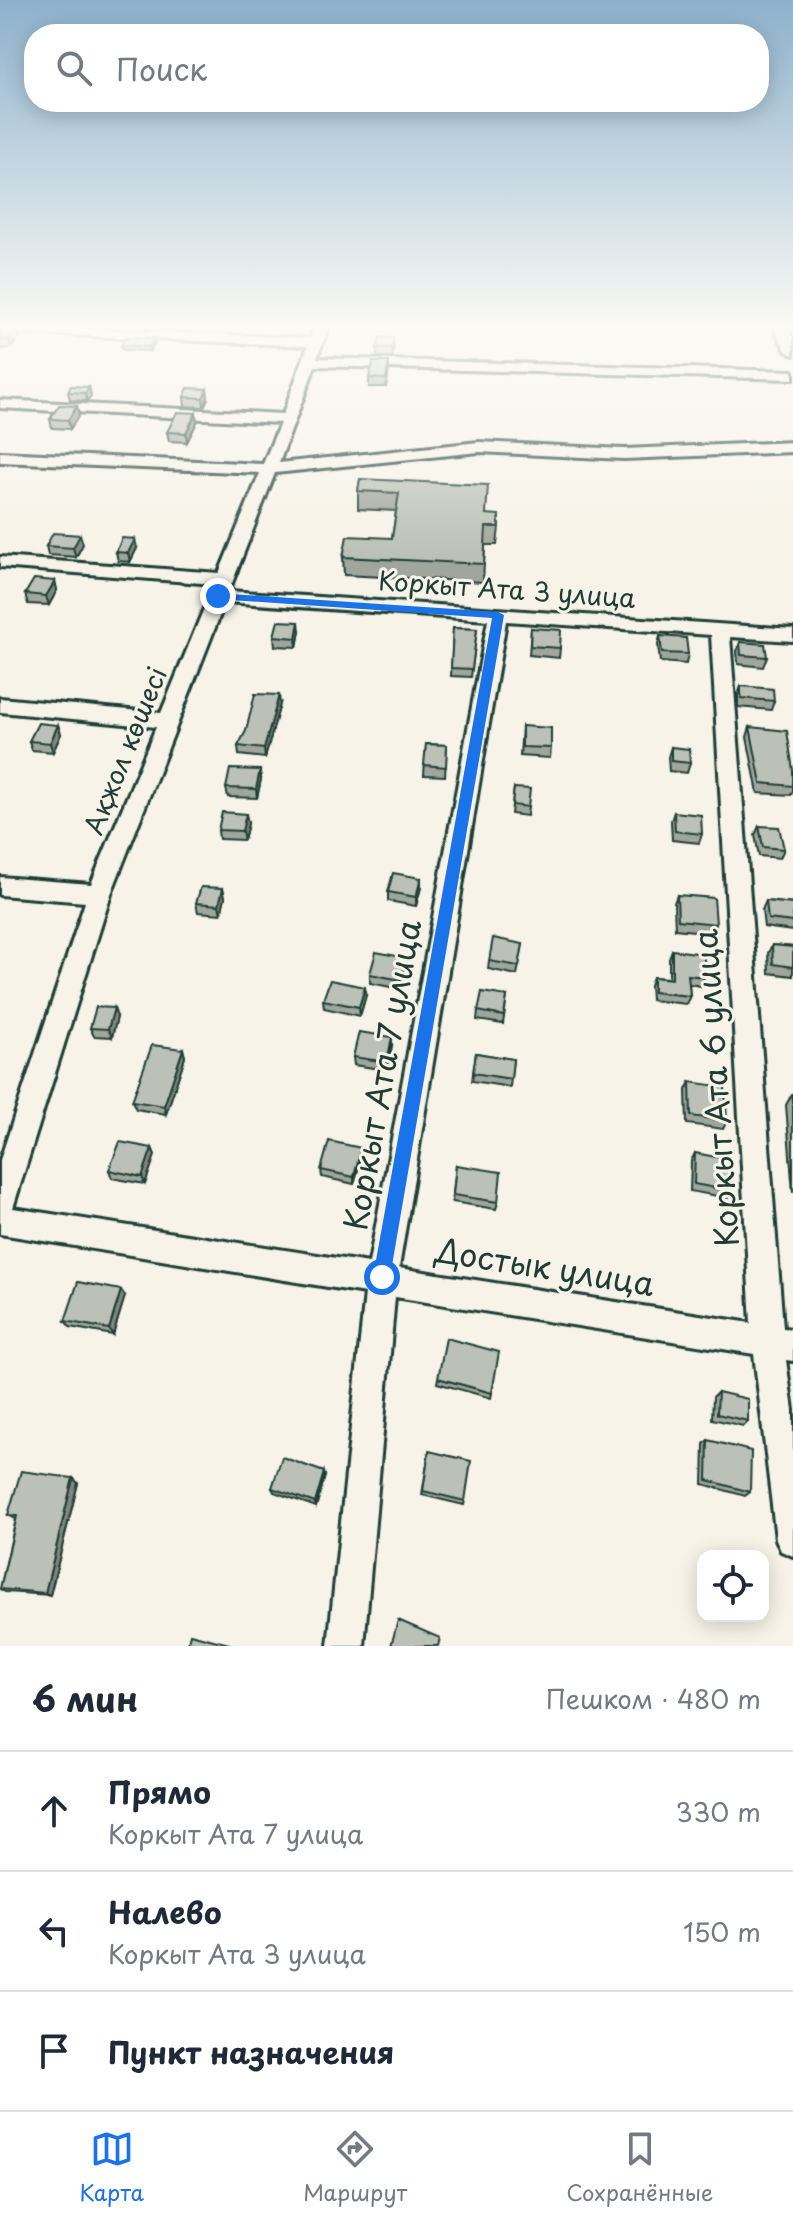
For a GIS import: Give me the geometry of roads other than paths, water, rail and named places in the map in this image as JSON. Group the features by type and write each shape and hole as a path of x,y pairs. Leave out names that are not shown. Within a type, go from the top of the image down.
{"street":[{"name":"Ақжол көшесі","path":"0,1204 99,894 295,403"},
{"path":"0,404 289,419"},
{"path":"0,457 269,469 479,447 624,454 793,447"},
{"name":"Коркыт Ата 3 улица","path":"0,562 498,615 793,635"},
{"name":"Коркыт Ата 7 улица","path":"346,1646 382,1277 498,615"},
{"name":"Коркыт Ата 6 улица","path":"720,630 781,1343 793,1539"},
{"path":"0,705 168,721"},
{"path":"0,886 99,894"},
{"name":"Достык улица","path":"0,1220 382,1277 781,1343"}]}
